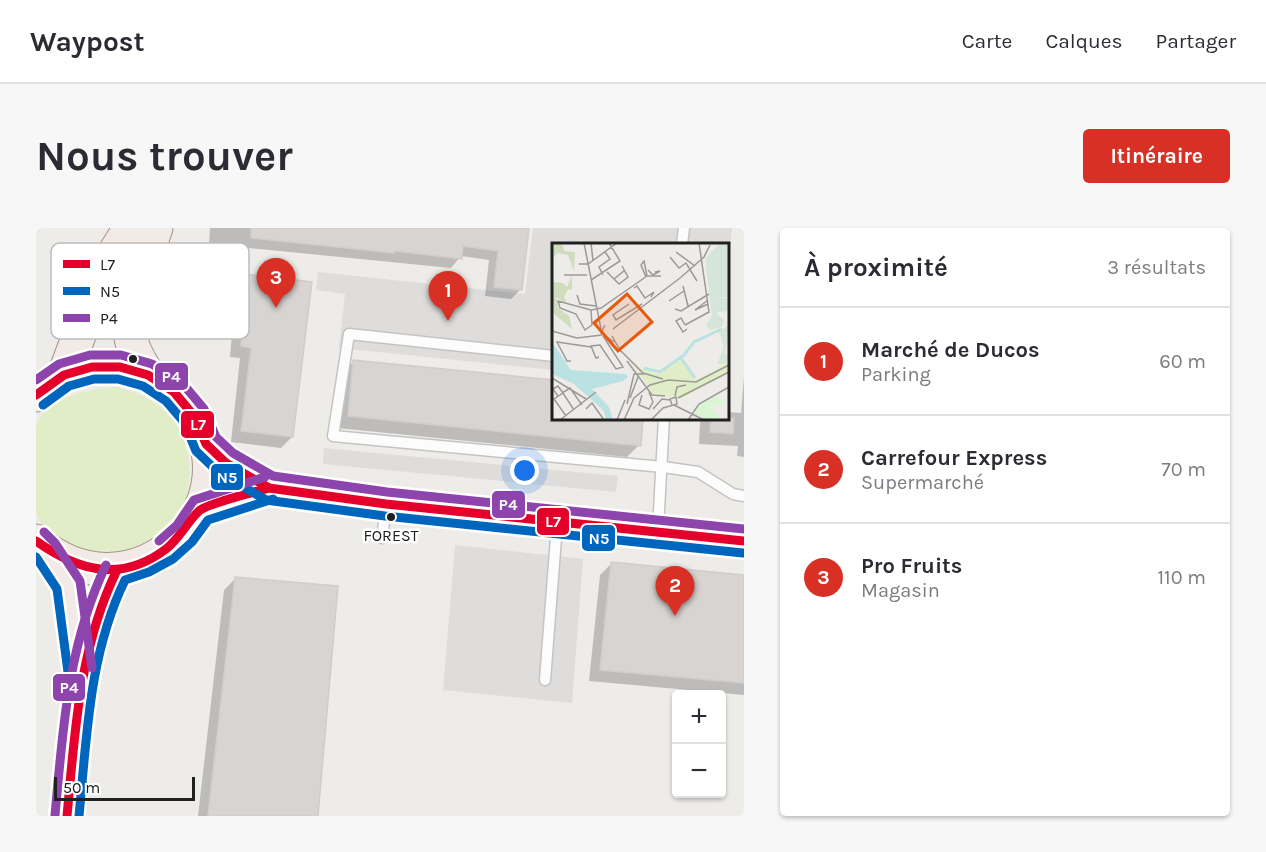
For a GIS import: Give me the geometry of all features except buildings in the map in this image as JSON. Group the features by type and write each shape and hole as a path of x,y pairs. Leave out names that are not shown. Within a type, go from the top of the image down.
{"main road":[{"path":"120,243 130,228"},
{"path":"151,243 156,228"},
{"path":"64,375 77,339"},
{"path":"132,339 133,347 148,375"},
{"path":"36,395 64,375 101,367 120,367 148,375 174,392 194,416 206,444 208,478 200,510 186,533 167,550 143,564 117,570 92,569 68,562 41,545"},
{"path":"41,545 69,585 81,674"},
{"path":"67,813 81,674 105,591 117,570"}],"street":[{"path":"206,444 226,463 269,488 386,504 744,541"},
{"path":"200,510 269,488"}],"lane":[{"path":"682,243 684,228"},
{"path":"552,356 349,334 333,436 698,472 733,494 744,496"},
{"path":"658,532 664,420"},
{"path":"382,538 386,504"},
{"path":"545,680 557,522"}],"green space":[{"path":"117,387 151,401 162,408 173,420 187,451 189,486 177,517 152,538 139,545 112,552 84,549 51,532 37,516 36,427 48,408 58,401 94,389"}],"shaded area":[{"path":"533,228 732,228 729,257 729,243 552,243 552,370 339,348 345,294 316,290 318,272 525,294"},
{"path":"324,448 618,476 616,492 323,464"},
{"path":"455,545 583,559 572,703 443,690"}],"transit line":[{"name":"P4","path":"36,380 59,364 90,355 121,355 152,364 183,384 204,409 216,437 233,453 273,476 387,492 744,529"},
{"name":"L7","path":"36,395 64,375 92,367 120,367 148,375 174,392 194,416 206,444 226,463 269,488 386,504 744,541"},
{"name":"N5","path":"43,405 69,386 94,379 118,379 143,386 166,401 184,422 196,451 218,472 266,500 385,516 743,553"},
{"name":"P4","path":"159,541 177,525 194,500 265,477"},
{"name":"L7","path":"36,541 68,560 84,566 100,569 133,566 149,560 166,549 195,515 204,508 269,488"},
{"name":"N5","path":"79,816 88,725 97,666 113,608 125,580 149,572 173,559 192,542 208,520 273,499"},
{"name":"P4","path":"44,532 55,543 80,581 92,668"},
{"name":"N5","path":"36,557 57,589 68,672"},
{"name":"P4","path":"55,815 65,718 75,656 93,595 106,565"},
{"name":"L7","path":"67,816 76,721 87,660 94,629 117,570"}],"place":[{"name":"Pro Fruits","path":"276,308"},
{"name":"Marché de Ducos","path":"448,321"},
{"name":"FOREST","path":"391,517"},
{"name":"Carrefour Express","path":"675,616"}]}
